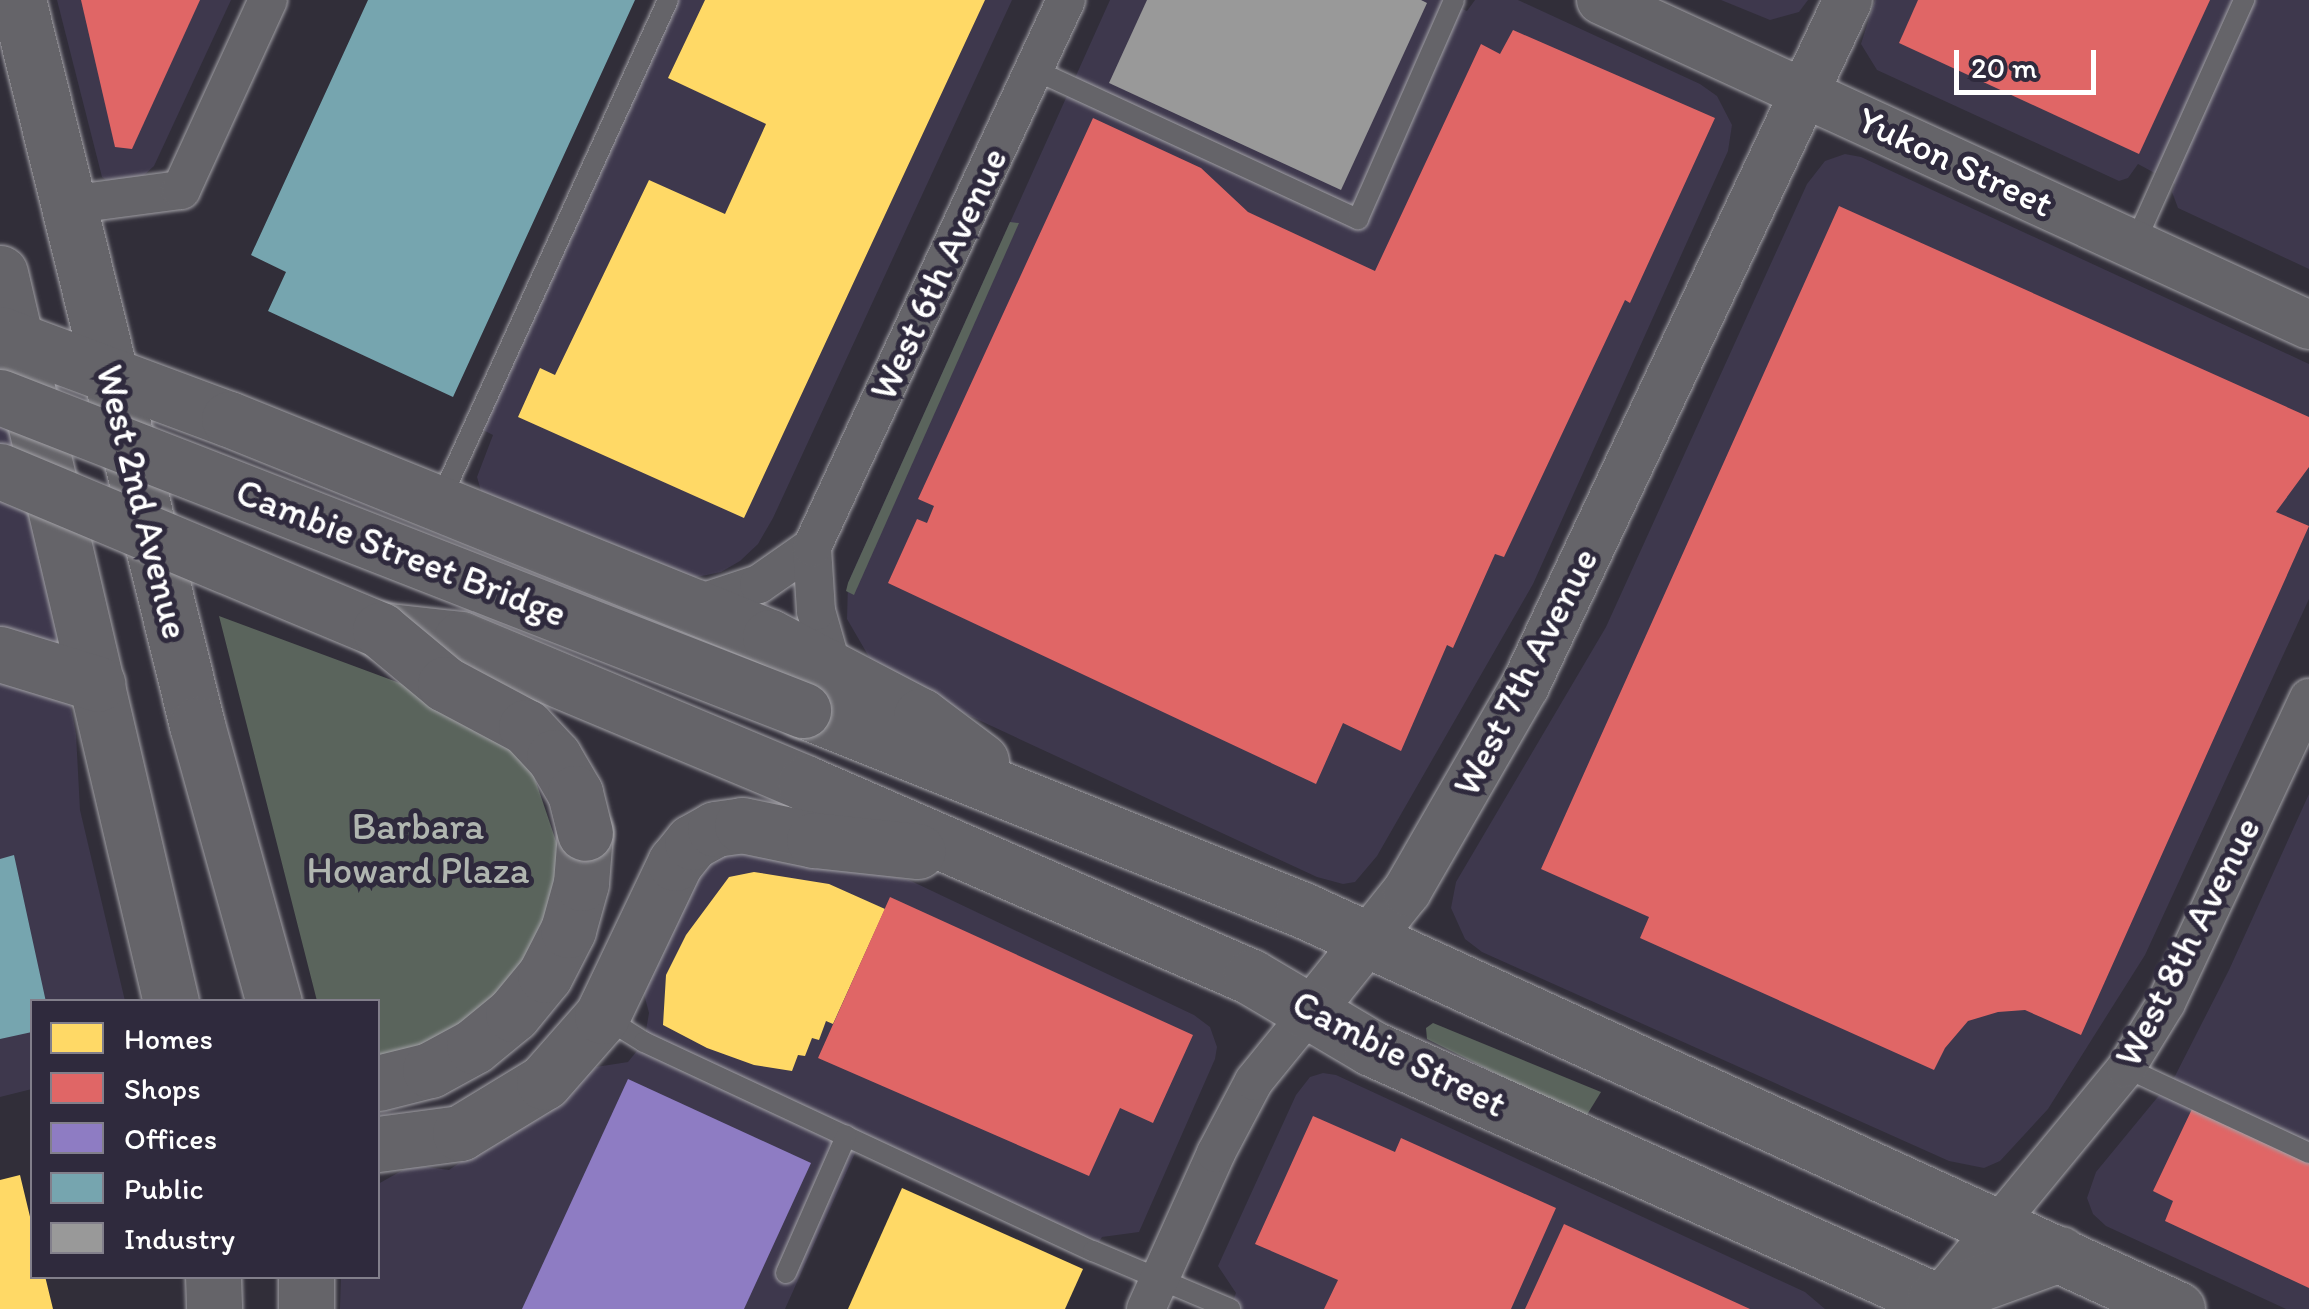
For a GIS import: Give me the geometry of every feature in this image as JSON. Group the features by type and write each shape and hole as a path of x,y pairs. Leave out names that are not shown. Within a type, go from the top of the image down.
{"main road":[{"name":"West 2nd Avenue","path":"18,0 197,725 273,999"},
{"path":"0,272 8,337 98,684 114,769 170,999"},
{"path":"8,337 695,605 818,688 1039,806 1303,910 2177,1309"},
{"name":"Cambie Street Bridge","path":"0,397 818,688"},
{"name":"Cambie Street Bridge","path":"0,471 380,630 460,639 741,756"},
{"path":"380,630 445,684 526,728 554,757 575,792 585,833 581,882 568,930 544,975 513,1014 474,1046 430,1070 380,1082"},
{"path":"0,654 98,684"},
{"name":"Cambie Street","path":"741,756 1251,977 1371,1048 1931,1305"},
{"path":"380,1144 460,1132 544,1082 602,1016 675,863 692,842 715,829 742,825 814,840 982,861"},
{"path":"1931,1305 2060,1254"},
{"path":"213,1279 214,1309"},
{"path":"306,1279 306,1309"}],"street":[{"path":"68,205 181,190 268,0"},
{"name":"West 6th Avenue","path":"818,688 812,547 1066,0"},
{"name":"Yukon Street","path":"1602,0 2309,325"},
{"name":"West 7th Avenue","path":"1152,1294 1254,1082 1407,891 1535,667 1848,0"},
{"path":"695,605 759,584 812,547"},
{"name":"West 8th Avenue","path":"1931,1305 2126,1068 2166,1003 2309,698"}],"lane":[{"path":"438,504 668,0"},
{"path":"1035,70 1358,220 1454,0"},
{"path":"2134,245 2244,0"},
{"path":"602,1016 644,1042 846,1136 1152,1294 1230,1309"},
{"path":"2126,1068 2309,1153"},
{"path":"786,1274 846,1136"}],"shaded area":[{"path":"57,0 231,0 154,166 141,178 111,184 102,177"},
{"path":"668,0 1012,0 773,518 758,544 740,561 721,572 692,578 481,491 477,477 493,435 475,426"},
{"path":"1110,0 1441,0 1467,11 1475,0 1518,0 1700,84 1717,96 1732,125 1728,151 1533,584 1377,856 1355,882 1343,884 1317,877 890,679 872,662 847,619 848,583"},
{"path":"1721,0 1808,0 1799,12 1770,20"},
{"path":"1875,0 2309,0 2309,269 2178,208 2172,192 2175,184 2138,164 2128,178 2119,181 1877,70 1861,44"},
{"path":"1845,154 1861,157 2309,364 2309,599 2145,955 2048,1109 2000,1161 1984,1168 1949,1161 1482,952 1465,939 1451,908 1456,882 1606,627 1807,184 1825,161"},
{"path":"0,380 33,510 76,734 80,810 125,999 30,999 30,1090 0,1097"},
{"path":"2309,794 2309,1309 2286,1309 2106,1226 2093,1214 2087,1198 2096,1172 2175,1076 2229,970"},
{"path":"745,845 909,880 1194,1015 1210,1027 1217,1047 1215,1059 1139,1232 1102,1237 1093,1251 860,1142 785,1309 340,1309 341,1279 380,1279 380,1183 412,1165 449,1170 596,1067 628,1062 644,1042 649,1013 639,975 683,875"},
{"path":"1336,1075 1805,1292 1825,1309 1230,1309 1236,1293 1218,1266 1296,1095 1310,1077"}],"green space":[{"path":"1010,222 1019,223 854,595 846,591 848,583"},
{"name":"Barbara Howard Plaza","path":"219,616 424,692 510,747 534,776 557,844 553,910 527,959 488,1007 436,1047 380,1061 380,999 316,999"},
{"path":"1433,1023 1601,1092 1585,1118 1427,1039 1426,1028"}],"building: Homes":[{"path":"705,0 985,0 744,518 518,417 540,368 555,375 649,180 725,214 766,124 668,78"},
{"path":"754,872 829,884 885,909 833,1024 826,1021 819,1040 812,1038 805,1056 798,1055 792,1071 754,1065 707,1048 663,1025 666,975 686,935 729,877"},
{"path":"20,1175 30,1217 30,1279 46,1279 53,1309 0,1309 0,1180"},
{"path":"902,1188 1083,1269 1065,1309 848,1309"}],"building: Shops":[{"path":"81,0 200,0 132,149 115,147"},
{"path":"1918,0 2210,0 2139,154 1899,43"},
{"path":"1513,30 1715,118 1630,303 1625,300 1504,557 1495,554 1453,648 1447,645 1401,751 1343,723 1316,784 888,583 917,519 927,523 934,506 918,499 1093,118 1201,168 1248,212 1375,271 1481,44 1500,54"},
{"path":"1839,206 2309,417 2309,467 2276,512 2309,526 2081,1035 2025,1010 1998,1012 1968,1021 1945,1048 1934,1070 1640,938 1649,917 1541,869"},
{"path":"890,897 1193,1035 1153,1123 1120,1108 1089,1176 818,1058"},
{"path":"2192,1109 2309,1163 2309,1288 2165,1221 2173,1201 2153,1191"},
{"path":"1313,1116 1395,1152 1401,1138 1556,1208 1511,1309 1324,1309 1338,1280 1255,1244"},
{"path":"1564,1224 1669,1272 1750,1309 1525,1309"}],"building: Offices":[{"path":"628,1079 811,1163 744,1309 522,1309"}],"building: Public":[{"path":"368,0 635,0 453,397 268,311 286,272 251,255"},
{"path":"14,855 45,999 30,999 30,1032 0,1039 0,859"}],"building: Industry":[{"path":"1147,0 1427,3 1341,190 1109,83"}]}
